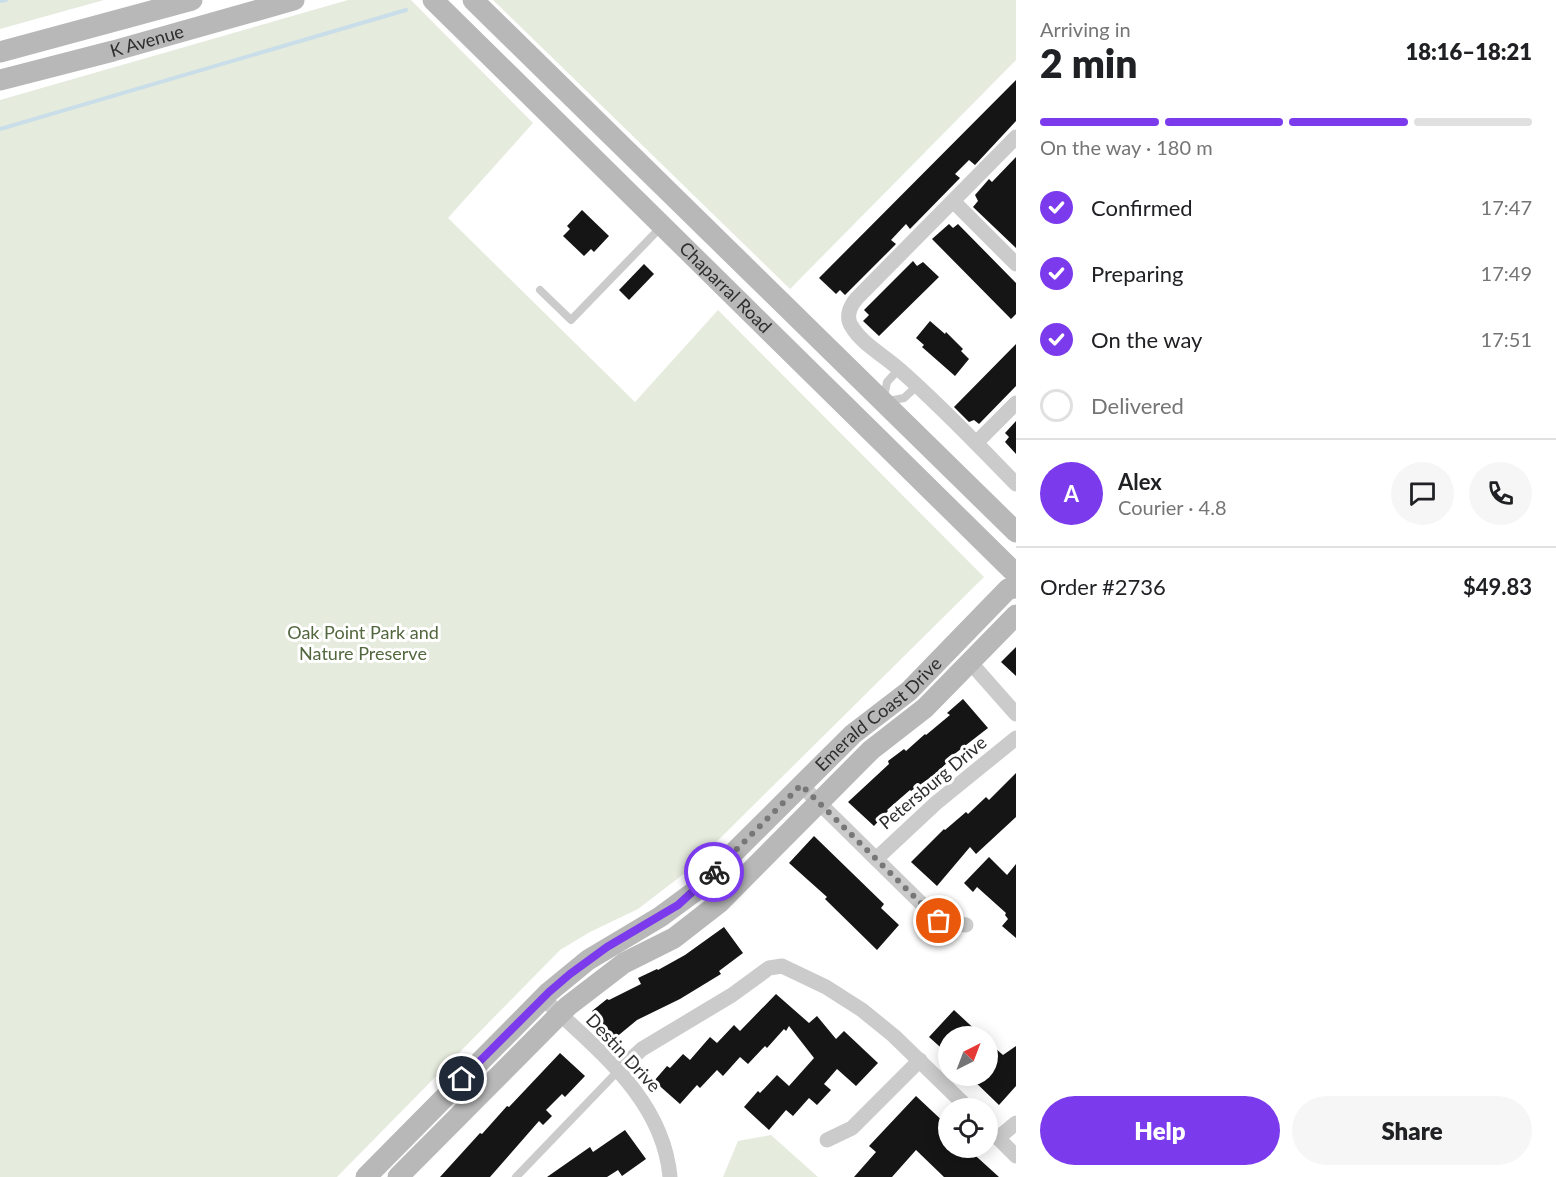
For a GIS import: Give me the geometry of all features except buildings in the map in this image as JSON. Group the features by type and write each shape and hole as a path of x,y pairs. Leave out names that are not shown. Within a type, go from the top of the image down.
{"main road":[{"name":"K Avenue","path":"0,52 192,0"},
{"name":"K Avenue","path":"0,80 294,0"},
{"name":"Chaparral Road","path":"433,0 1016,574"},
{"name":"Chaparral Road","path":"473,0 1016,532"},
{"path":"663,226 683,206"},
{"path":"864,424 884,402"},
{"name":"Emerald Coast Drive","path":"366,1177 543,998 588,960 678,905 853,734 909,692 1008,589 1016,588"},
{"name":"Emerald Coast Drive","path":"398,1177 584,992 624,963 674,938 719,903 871,750 925,708 1016,615"}],"street":[{"path":"1016,137 851,306 849,316 851,326 917,386 1016,484"},
{"path":"953,201 1016,264"},
{"path":"976,444 1016,403"},
{"path":"970,663 1016,714"},
{"name":"Petersburg Drive","path":"876,859 936,803 1016,738"},
{"path":"801,785 939,921 966,925"},
{"path":"618,1071 642,1049 732,996 775,966 788,968 845,998 920,1060 958,1098"},
{"name":"Destin Drive","path":"543,998 618,1071 639,1095 653,1117 667,1154 670,1177"},
{"path":"827,1140 852,1128 920,1060"},
{"path":"1016,1123 998,1138 1016,1156"}],"lane":[{"path":"540,290 572,320 663,226"},
{"path":"899,369 887,382 884,402 904,399 917,386"},
{"path":"516,1177 618,1071"}],"green space":[{"path":"0,0 104,0 0,29"},
{"name":"Oak Point Park and Nature Preserve","path":"348,0 411,0 533,123 448,218 635,402 718,310 984,577 685,873 638,909 590,932 560,950 337,1177 0,1177 0,100"},
{"path":"493,0 1016,0 1016,60 790,289"},
{"path":"771,1135 818,1177 723,1177 738,1141"}],"waterway":[{"path":"0,1 6,0"},
{"path":"0,129 406,10"}],"way so far":[{"path":"714,872 801,785 939,921"}],"route":[{"path":"462,1079 570,974 607,947 678,905 714,872"}]}
